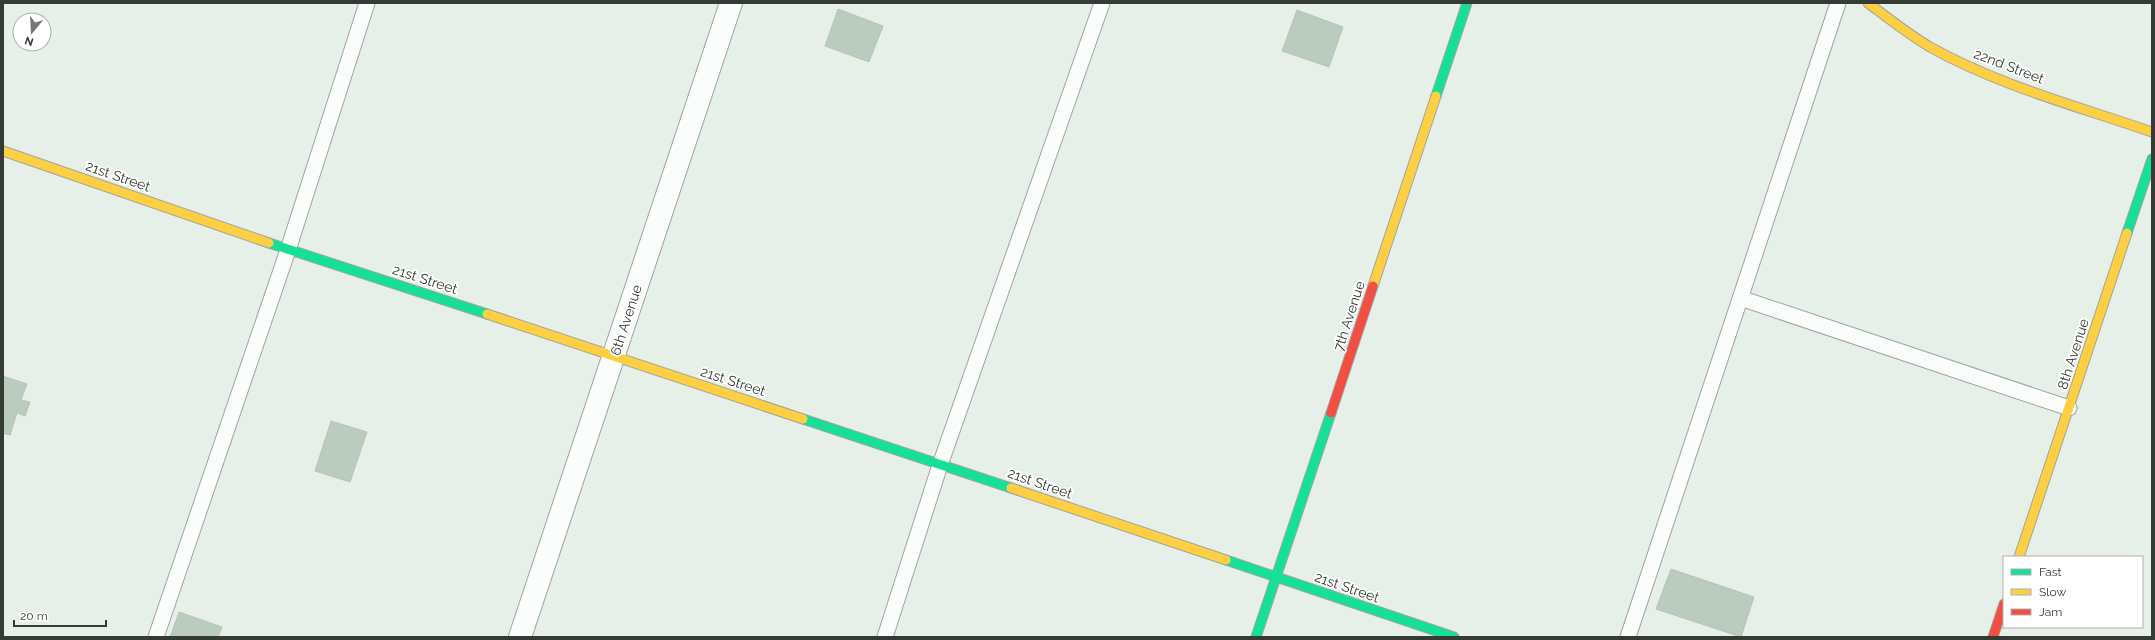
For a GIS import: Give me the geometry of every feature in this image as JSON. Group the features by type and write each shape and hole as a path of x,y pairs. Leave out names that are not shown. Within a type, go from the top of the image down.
{"street":[{"name":"6th Avenue","path":"520,637 731,3"},
{"name":"7th Avenue","path":"1256,637 1467,3"},
{"name":"22nd Street","path":"1868,3 1891,21 1938,51 1992,76 2152,132"},
{"name":"21st Street","path":"3,151 288,250 614,355 1454,637"},
{"name":"8th Avenue","path":"2020,556 2152,160"},
{"path":"1993,637 2003,607"}],"lane":[{"path":"156,637 288,250 367,3"},
{"path":"885,637 940,465 1102,3"},
{"path":"1628,637 1838,3"},
{"path":"1740,298 2070,408"}],"building":[{"path":"838,9 883,26 869,62 825,46"},
{"path":"1297,10 1343,27 1329,67 1282,51"},
{"path":"3,376 27,384 21,400 30,402 25,416 17,413 10,435 3,433"},
{"path":"331,421 367,432 350,482 315,471"},
{"path":"1671,569 1754,597 1741,637 1656,609"},
{"path":"179,612 222,627 218,637 170,637"}],"traffic: fast":[{"path":"1436,96 1467,3"},
{"path":"2127,233 2152,159"},
{"path":"269,243 487,314"},
{"path":"1256,637 1331,413"},
{"path":"803,419 1011,488"},
{"path":"1226,560 1454,637"}],"traffic: slow":[{"path":"1868,3 1922,42 1957,61 2011,84 2152,132"},
{"path":"1373,286 1436,96"},
{"path":"3,151 269,243"},
{"path":"2019,556 2127,233"},
{"path":"487,314 803,419"},
{"path":"1011,488 1226,560"}],"traffic: jam":[{"path":"1331,413 1373,286"},
{"path":"1993,637 2003,607"}]}
